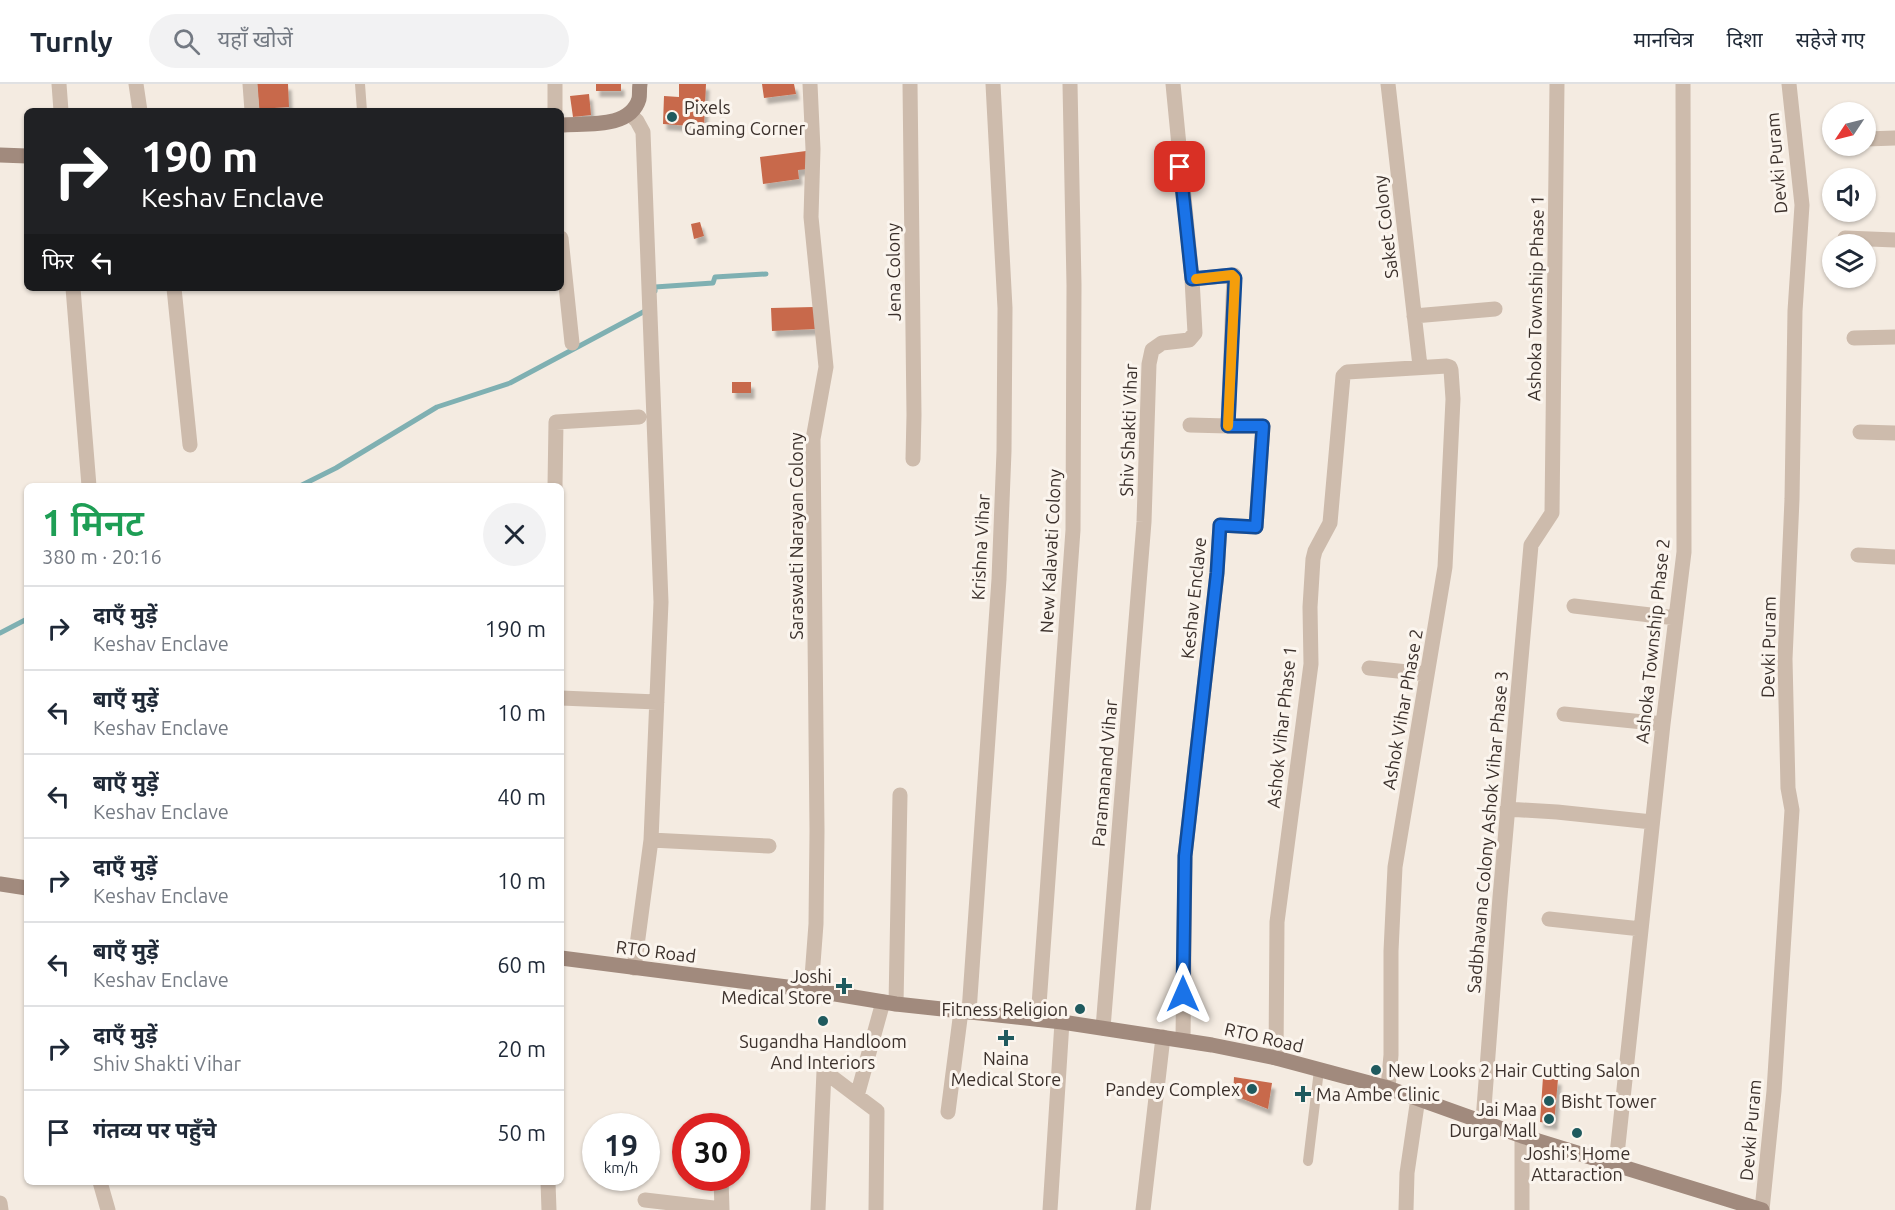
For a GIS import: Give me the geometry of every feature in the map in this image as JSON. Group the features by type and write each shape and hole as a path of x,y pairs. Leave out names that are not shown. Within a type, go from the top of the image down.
{"street":[{"path":"59,84 61,108"},
{"path":"136,84 140,108"},
{"path":"250,84 252,108"},
{"path":"555,84 555,108"},
{"path":"564,125 614,121 630,114 639,99 640,84"},
{"name":"Saraswati Narayan Colony","path":"810,84 813,149 811,217 826,367 813,440 817,831 816,924 811,990"},
{"name":"Jena Colony","path":"910,84 913,459"},
{"name":"Krishna Vihar","path":"948,1112 965,1011 999,579 1004,451 1005,308 993,84"},
{"name":"New Kalavati Colony","path":"1038,1019 1072,530 1074,285 1070,84"},
{"name":"Shiv Shakti Vihar","path":"1144,522 1149,364 1152,350 1162,343 1189,340 1195,333 1173,84"},
{"name":"Saket Colony","path":"1388,84 1420,366"},
{"name":"Ashoka Township Phase 1","path":"1531,545 1552,513 1557,84"},
{"name":"Ashoka Township Phase 2","path":"1616,1164 1652,822 1684,552 1683,84"},
{"name":"Devki Puram","path":"1756,1209 1774,1091 1792,810 1788,788 1785,659 1792,499 1795,311 1802,205 1789,84"},
{"path":"630,114 643,132 646,261 661,602 651,840 634,968"},
{"path":"1876,139 1895,138"},
{"path":"0,155 24,156"},
{"path":"1876,239 1895,240"},
{"path":"564,266 572,343"},
{"path":"1190,425 1228,426 1235,278 1232,275 1192,279"},
{"path":"73,291 88,483"},
{"path":"174,291 190,445"},
{"path":"1414,316 1494,309"},
{"path":"1854,338 1895,336"},
{"name":"Ashok Vihar Phase 2","path":"1388,1088 1391,1055 1391,951 1395,867 1444,567 1453,399 1450,367 1420,366"},
{"name":"Ashok Vihar Phase 1","path":"1276,1058 1277,922 1311,664 1310,607 1313,560 1315,550 1330,523 1343,376 1347,372 1420,366"},
{"path":"555,483 555,422 639,417"},
{"name":"Keshav Enclave","path":"1183,1040 1185,856 1217,573 1220,525 1256,527 1263,438 1263,426 1228,426"},
{"path":"1860,432 1895,433"},
{"name":"Paramanand Vihar","path":"1103,1028 1144,522"},
{"name":"Sadbhavana Colony Ashok Vihar Phase 3","path":"1483,1121 1531,545"},
{"path":"1858,555 1895,557"},
{"path":"1574,606 1676,618"},
{"path":"1370,668 1427,674"},
{"path":"564,698 657,702"},
{"path":"1564,714 1663,724"},
{"path":"857,1096 890,1003 900,795"},
{"path":"1508,809 1652,822"},
{"path":"651,840 769,846"},
{"path":"0,884 24,888"},
{"path":"1549,919 1641,930"},
{"name":"RTO Road","path":"564,958 811,990 890,1003 1062,1022 1183,1040 1276,1058 1388,1088 1522,1136 1756,1209"},
{"path":"1050,1210 1062,1022"},
{"path":"1143,1210 1163,1037"},
{"path":"818,1210 824,1071 877,1112 876,1210"},
{"path":"1406,1210 1407,1173 1418,1098"},
{"path":"1522,1136 1522,1210"},
{"path":"101,1185 108,1210"},
{"path":"548,1185 549,1210"},
{"path":"645,1200 722,1209 721,1191"},
{"path":"0,1203 2,1210"}],"lane":[{"path":"360,84 362,108"},
{"path":"1308,1161 1319,1070"}],"building":[{"path":"257,84 288,84 289,107 259,108"},
{"path":"596,84 621,84 621,91 596,91"},
{"path":"679,84 706,84 704,127 663,124 664,96 679,97"},
{"path":"762,84 794,84 796,94 764,98"},
{"path":"589,94 591,115 573,117 570,96"},
{"path":"806,151 809,169 798,170 799,179 763,184 760,157"},
{"path":"700,222 704,236 694,239 691,224"},
{"path":"814,307 815,329 772,331 771,308"},
{"path":"732,382 751,382 751,393 732,393"},
{"name":"Pandey Complex","path":"1234,1077 1272,1083 1268,1109 1233,1095"},
{"name":"Bisht Tower","path":"1543,1077 1558,1079 1554,1124 1540,1122"}],"waterway":[{"path":"655,291 655,287 713,283 715,277 766,274"},
{"path":"306,483 336,468 437,407 510,383 645,311"},
{"path":"0,633 24,621"}],"slow traffic":[{"path":"1196,279 1232,275 1235,278 1228,426"}],"place":[{"name":"Pixels Gaming Corner","path":"672,117"},
{"name":"Joshi Medical Store","path":"844,986"},
{"name":"Fitness Religion","path":"1080,1009"},
{"name":"Sugandha Handloom And Interiors","path":"823,1021"},
{"name":"Naina Medical Store","path":"1006,1038"},
{"name":"New Looks 2 Hair Cutting Salon","path":"1376,1070"},
{"name":"Pandey Complex","path":"1252,1089"},
{"name":"Ma Ambe Clinic","path":"1303,1094"},
{"name":"Bisht Tower","path":"1549,1101"},
{"name":"Jai Maa Durga Mall","path":"1549,1119"},
{"name":"Joshi's Home Attaraction","path":"1577,1133"}],"route":[{"path":"1180,167 1192,279 1232,275 1235,278 1228,426 1263,426 1256,527 1220,525 1217,573 1185,856 1183,994"}]}
